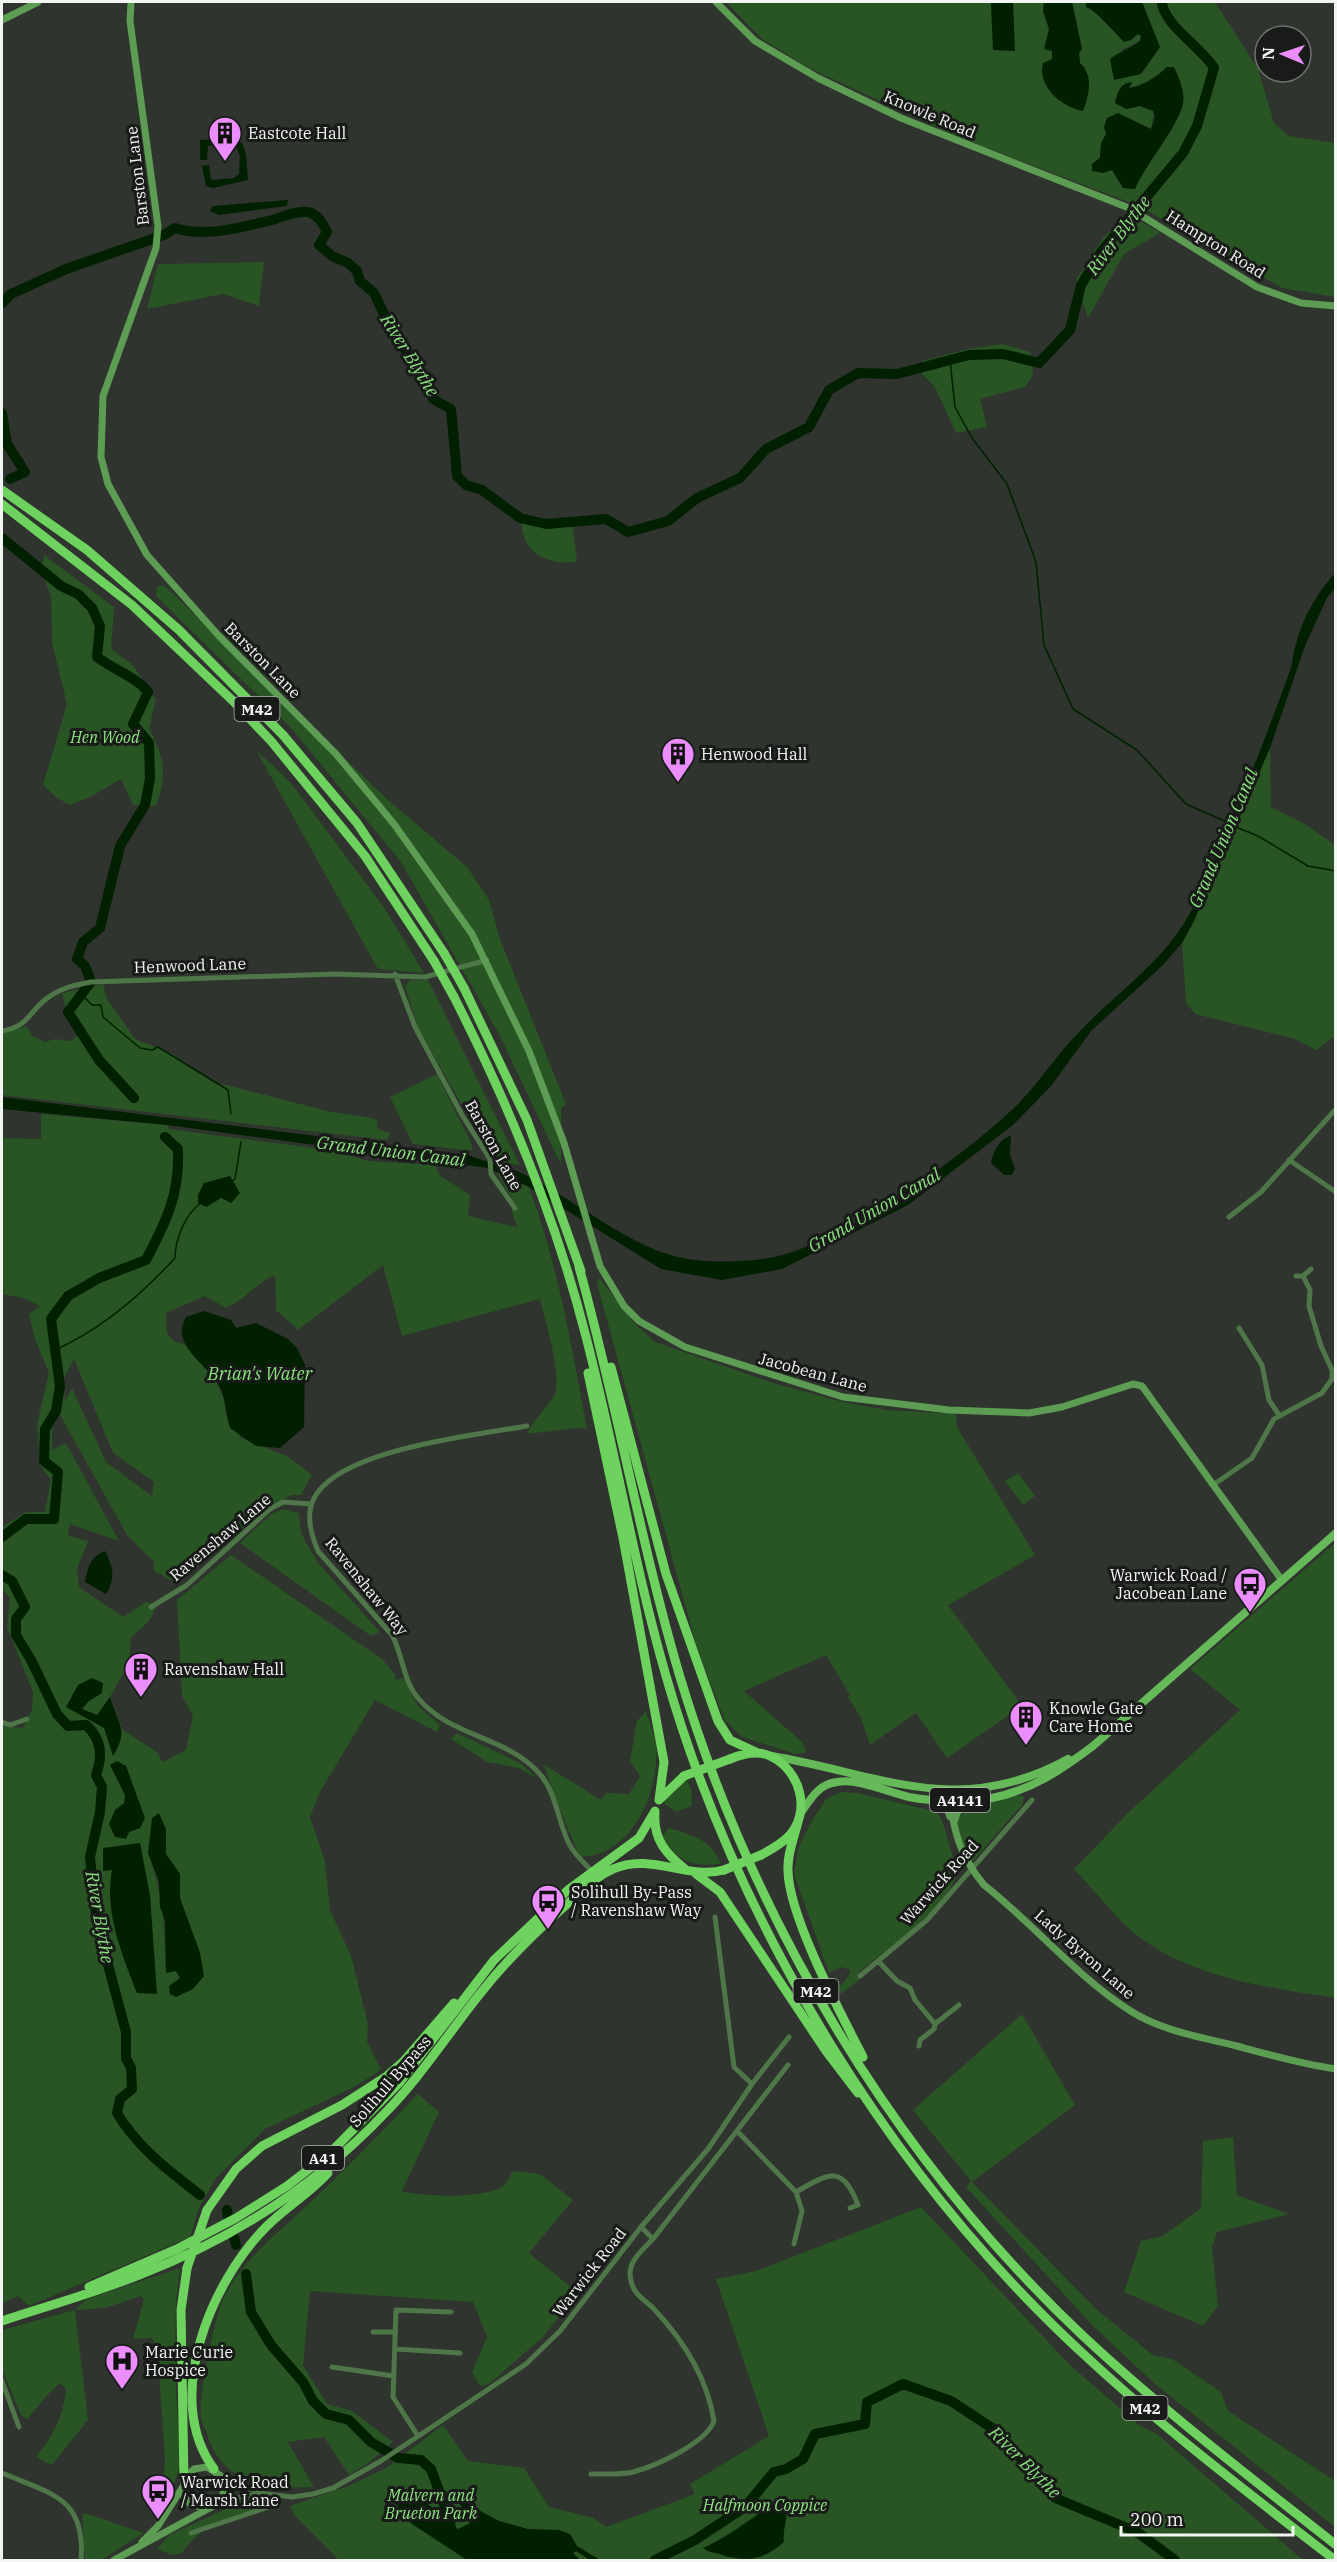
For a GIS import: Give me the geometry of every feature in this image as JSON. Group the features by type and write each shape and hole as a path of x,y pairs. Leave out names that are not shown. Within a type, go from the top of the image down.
{"highway":[{"name":"M42","path":"2,490 87,550 171,623 284,735 357,823 444,953 464,988 506,1073 563,1216 598,1333 652,1575 681,1680 720,1791 766,1896 815,1990 888,2109 926,2160 1026,2278 1080,2333 1176,2419 1335,2545"},
{"name":"M42","path":"2,504 132,605 234,701 271,741 365,856 434,961 492,1075 530,1163 549,1215 586,1336 639,1577 668,1682 706,1794 767,1932 802,1996 873,2109 973,2238 1059,2330 1171,2430 1335,2560"},
{"path":"579,1267 617,1387 666,1574 697,1666 723,1732 735,1743 758,1753"},
{"path":"572,1288 661,1743 664,1772 659,1800"},
{"name":"A41","path":"758,1753 770,1756 790,1771 799,1786 799,1818 788,1837 761,1855 724,1870 690,1872 662,1847 655,1827 655,1811 659,1800 684,1776 730,1759 758,1753"},
{"name":"Solihull Bypass","path":"49,2305 213,2231 287,2186 310,2169 349,2136 400,2082 494,1960 592,1871 639,1838 655,1811"},
{"path":"799,1818 787,1868 796,1908 843,2017 871,2073 926,2160"},
{"name":"Solihull Bypass","path":"2,2320 139,2276 215,2241 268,2211 348,2151 423,2070 505,1964 551,1918 589,1885 612,1869 625,1865 649,1863 690,1872"},
{"path":"690,1872 720,1892 826,2051 850,2085 873,2109"},
{"path":"183,2483 182,2310 187,2268 207,2210 236,2169 262,2145 342,2105 387,2076 403,2062 494,1960"},
{"path":"217,2472 197,2440 191,2411 197,2360 210,2311 227,2278 250,2245 266,2227 319,2183 348,2151"}],"main road":[{"name":"A4141","path":"799,1818 818,1790 837,1782 934,1800 981,1799 1038,1783 1055,1774 1093,1746 1335,1533"},
{"name":"A4141","path":"770,1756 886,1782 931,1789 988,1789 1016,1782 1051,1769 1093,1746"},
{"path":"886,1782 900,1788 944,1795 950,1800"}],"street":[{"path":"2,20 38,2"},
{"name":"Barston Lane","path":"131,2 130,21 158,226 156,248 103,396 101,448 108,484 147,555 219,636 336,754 394,824 472,934 487,960"},
{"name":"Knowle Road","path":"716,2 755,41 818,78 902,118 1129,208 1151,220"},
{"name":"Hampton Road","path":"1151,220 1257,287 1300,303 1335,306"},
{"path":"395,974 425,977 487,960"},
{"name":"Jacobean Lane","path":"487,960 544,1088 600,1266 624,1306 639,1321 685,1347 843,1397 918,1407 1029,1413 1062,1407 1133,1384 1142,1386 1281,1579"},
{"name":"Barston Lane","path":"395,974 415,1027 443,1082 490,1159 491,1174 515,1208"},
{"name":"Henwood Lane","path":"2,1031 17,1028 30,1018 45,1000 63,988 91,982 395,974"},
{"path":"1229,1217 1261,1192 1335,1109"},
{"path":"1289,1160 1335,1192"},
{"path":"1296,1276 1303,1276 1311,1269"},
{"path":"1213,1485 1252,1458 1279,1415 1322,1393 1333,1374 1319,1341 1309,1306 1311,1290 1303,1276"},
{"path":"1239,1328 1262,1365 1269,1400 1279,1415"},
{"path":"311,1504 328,1481 345,1468 393,1451 527,1426"},
{"name":"Ravenshaw Lane","path":"151,1607 187,1585 270,1509 284,1502 311,1504"},
{"name":"Ravenshaw Way","path":"311,1504 309,1515 312,1536 318,1551 392,1635 400,1649 412,1691 418,1699 444,1722 520,1758 537,1770 553,1794 565,1837 578,1857 592,1871"},
{"path":"2,1722 10,1725 27,1719"},
{"path":"953,1825 958,1811 981,1799"},
{"path":"934,1800 948,1811 953,1825"},
{"name":"Lady Byron Lane","path":"950,1800 958,1846 984,1885 1090,1980 1142,2018 1202,2038 1297,2062 1335,2068"},
{"name":"Warwick Road","path":"860,1976 927,1920 1032,1800"},
{"path":"715,1917 734,2067 752,2084"},
{"path":"879,1962 897,1981 910,1988 915,2000 935,2024"},
{"path":"912,2037 920,2043 934,2029 935,2024 958,2005"},
{"name":"Warwick Road","path":"276,2495 313,2494 333,2488 381,2461 526,2364 548,2345 641,2228 708,2149 752,2084 789,2037"},
{"name":"Warwick Road","path":"591,2474 632,2472 654,2464 704,2437 714,2421 696,2364 653,2308 639,2297 630,2280 630,2268 635,2258 739,2133 773,2082 788,2065"},
{"path":"761,2073 773,2082"},
{"path":"739,2133 796,2192 802,2211 794,2244"},
{"path":"796,2192 832,2174 843,2178 850,2185 858,2205 850,2208"},
{"path":"641,2228 653,2239"},
{"path":"418,2436 393,2397 396,2310 451,2312"},
{"path":"373,2332 395,2332"},
{"path":"395,2349 460,2353"},
{"path":"332,2367 394,2376"},
{"path":"2,2381 18,2427"},
{"path":"8,2421 16,2419"},
{"path":"133,2550 158,2526 183,2483 194,2469 200,2466 258,2493"},
{"path":"217,2472 224,2489 219,2502"},
{"path":"2,2473 53,2494 75,2513 80,2526 81,2560"},
{"path":"183,2483 191,2505 210,2508"},
{"path":"114,2560 219,2502 258,2493 276,2495 271,2506 191,2533"}],"green space":[{"path":"726,2 991,2 993,50 1014,51 1013,2 1044,2 1043,11 1049,29 1044,49 1052,51 1052,59 1086,68 1080,63 1079,53 1082,49 1072,2 1086,2 1086,7 1118,33 1121,39 1138,34 1141,36 1140,41 1121,50 1141,74 1160,47 1142,2 1215,2 1253,61 1253,84 1262,84 1274,123 1289,136 1335,143 1335,297 1282,288 1139,206 951,134 811,69 762,39","holes":["1166,67 1172,129 1142,171 1135,189 1123,188 1112,170 1092,164 1100,158 1102,143 1108,134 1130,119 1151,129 1154,111 1140,106 1126,109 1125,83 1132,83 1129,88 1139,85 1154,78"]},
{"path":"1127,213 1160,233 1124,254 1088,318 1076,280 1103,238"},
{"path":"264,262 259,306 223,294 147,309 158,264"},
{"path":"1002,344 1030,352 1033,375 1025,387 980,399 987,427 956,433 935,387 921,373 922,361 968,349"},
{"path":"520,518 546,524 572,522 577,561 556,562 535,553 526,542"},
{"name":"Hen Wood","path":"44,555 114,607 111,649 133,665 156,700 149,728 161,757 163,775 156,806 133,805 121,779 92,796 70,805 57,798 43,785 67,704 52,643 51,596 41,570"},
{"path":"164,585 388,800 467,867 489,900 500,939 566,1104 561,1108 561,1165 499,1034 401,862 292,729 156,596 157,587"},
{"path":"1270,748 1271,807 1305,824 1335,845 1335,1036 1316,1050 1295,1039 1195,1014 1186,1003 1182,943"},
{"path":"256,750 291,783 383,906 424,973 378,969"},
{"path":"410,980 428,980 520,1165 494,1162 417,1026 405,986"},
{"path":"103,984 107,999 135,1039 173,1054 211,1081 327,1111 372,1118 377,1120 378,1129 390,1133 387,1140 2,1095 2,1033 27,1026 32,1036 45,1042 55,1039 71,1041 78,1035 70,1024 62,993"},
{"path":"437,1074 472,1145 472,1151 413,1144 390,1097"},
{"path":"41,1114 167,1125 169,1129 329,1150 369,1161 436,1165 439,1175 470,1195 468,1216 517,1227 511,1209 517,1206 496,1172 529,1187 556,1276 587,1429 577,1428 527,1434 554,1396 556,1387 555,1362 540,1299 402,1336 383,1265 298,1330 276,1310 275,1275 226,1308 205,1296 166,1313 167,1333 174,1341 185,1345 214,1378 224,1399 226,1416 241,1438 287,1456 312,1475 301,1495 292,1495 267,1507 178,1584 154,1571 154,1562 127,1535 59,1413 52,1429 52,1450 66,1443 119,1541 70,1524 68,1536 88,1541 77,1569 79,1587 123,1617 146,1602 157,1605 147,1623 131,1637 129,1663 110,1697 122,1729 158,1753 162,1762 186,1750 193,1716 182,1696 177,1600 231,1555 382,1659 395,1674 395,1680 403,1678 418,1706 440,1725 437,1732 375,1700 320,1792 310,1817 325,1861 330,1910 351,1956 368,2024 367,2041 381,2070 354,2087 265,2129 215,2179 199,2208 190,2237 29,2306 18,2296 2,2303 2,1725 23,1728 32,1709 33,1692 7,1627 10,1597 2,1589 2,1527 26,1512 45,1512 51,1480 40,1465 37,1424 49,1373 35,1339 29,1314 40,1306 23,1298 2,1294 2,1138 41,1139","holes":["74,1359 113,1453 154,1482 152,1496 106,1462 72,1388 65,1401 64,1378","166,1829 166,1854 180,1874 180,1898 200,1953 170,1994 180,1978 176,1971 166,1972 160,1897 148,1853"]},
{"path":"599,1278 635,1324 655,1342 773,1383 843,1402 887,1410 956,1414 957,1427 1035,1555 948,1605 1022,1706 947,1758 916,1713 870,1745 861,1718 848,1697 850,1695 826,1655 744,1691 802,1742 806,1750 804,1753 796,1754 742,1737 725,1721 697,1648 597,1284"},
{"path":"1018,1473 1035,1496 1023,1505 1005,1481"},
{"path":"283,1509 299,1513 301,1533 318,1563 380,1632 371,1636 240,1543 271,1514"},
{"path":"1335,1543 1335,1998 1225,1977 1172,1957 1148,1943 1126,1926 1074,1869 1129,1812 1240,1710 1190,1669"},
{"path":"646,1711 656,1746 656,1764 648,1800 640,1818 629,1833 615,1845 599,1854 581,1857 560,1810 545,1765 601,1800 606,1793 629,1794 640,1776 630,1761 637,1721"},
{"path":"457,1733 520,1763 538,1779 519,1768 487,1762 451,1739"},
{"path":"686,1779 691,1788 692,1806 676,1812 664,1803 669,1792"},
{"path":"841,1792 858,1793 937,1812 959,1868 954,1882 931,1911 901,1939 858,1973 859,1980 841,1994 838,1989 850,1974 850,1970 841,1967 829,1973 794,1874 798,1848 813,1819 826,1799"},
{"path":"1022,1795 1024,1797 1022,1805 971,1863 958,1838 956,1826 960,1817 977,1805"},
{"path":"669,1828 706,1843 721,1864 702,1865 680,1857 662,1836"},
{"path":"1022,2014 1075,2105 972,2182 1097,2310 1153,2355 1172,2359 1221,2392 1228,2411 1335,2481 1335,2527 1155,2384 1092,2325 966,2187 971,2181 913,2110"},
{"path":"418,2094 439,2112 402,2191 438,2195 469,2195 495,2190 503,2186 513,2171 540,2174 573,2200 529,2253 578,2293 542,2338 489,2384 480,2386 472,2372 487,2337 473,2302 310,2291 303,2365 327,2404 352,2411 393,2442 367,2464 349,2475 324,2437 288,2442 314,2487 264,2485 235,2474 214,2451 201,2417 202,2391 212,2335 226,2293 245,2266 267,2242 342,2172"},
{"path":"1233,2137 1237,2195 1289,2214 1217,2232 1212,2247 1218,2306 1203,2326 1124,2292 1141,2241 1163,2236 1201,2208 1203,2141"},
{"path":"921,2207 1070,2365 1139,2425 1157,2434 1303,2560 339,2560 295,2516 290,2506 348,2486 386,2468 443,2425 468,2461 524,2468 549,2507 593,2518 606,2527 695,2494 690,2484 769,2436 716,2279 756,2271"},
{"path":"180,2268 176,2301 175,2370 180,2466 165,2510 161,2512 148,2507 146,2482 163,2486 165,2462 158,2355 152,2338 133,2339 144,2299 141,2296 105,2308 75,2310 87,2299"},
{"path":"75,2310 88,2420 52,2465 36,2457 57,2425 66,2389 60,2383 27,2419 21,2415 2,2369 2,2330"},
{"path":"265,2497 266,2507 219,2521 200,2533 182,2553 172,2555 157,2549 169,2535 230,2507 233,2499"},
{"path":"82,2514 144,2533 101,2560 85,2560"}],"water":[{"path":"991,2 1013,2 1015,51 993,50"},
{"path":"1044,2 1072,2 1082,49 1079,53 1080,63 1089,80 1083,111 1059,100 1052,94 1044,80 1043,63 1052,59 1052,51 1044,49 1049,29 1043,11"},
{"path":"1086,2 1142,2 1160,47 1141,74 1114,80 1110,59 1140,41 1141,36 1138,34 1124,42 1100,17 1086,7"},
{"path":"1167,67 1174,67 1181,85 1183,103 1180,112 1135,189 1123,188 1112,170 1103,173 1092,171 1092,164 1100,158 1107,118 1118,113 1151,129 1155,117 1153,111 1140,106 1126,109 1115,103 1118,92 1124,85 1132,82 1129,88 1139,85 1154,78"},
{"path":"220,139 242,143 246,154 248,180 213,188 206,186 202,166 209,165 211,180 234,178 239,174 240,157 236,146 208,146 207,160 200,160 200,140"},
{"path":"288,200 287,206 219,215 210,211 213,206"},
{"name":"Grand Union Canal","path":"1335,573 1335,588 1327,598 1306,643 1270,748 1182,943 1162,966 1091,1031 1051,1086 1013,1125 908,1205 782,1269 722,1280 661,1269 529,1187 488,1168 167,1125 2,1109 2,1097 468,1155 521,1173 624,1235 667,1254 688,1259 729,1262 770,1258 799,1250 866,1217 902,1195 997,1124 1027,1094 1075,1036 1144,971 1171,941 1193,907 1245,789 1291,668 1295,647 1307,615 1322,589"},
{"path":"1011,1136 1010,1155 1015,1169 1012,1175 1004,1175 991,1163 998,1146"},
{"path":"230,1176 240,1193 231,1203 221,1198 206,1207 198,1203 198,1195 204,1183"},
{"name":"Brian's Water","path":"204,1311 231,1320 236,1328 256,1323 288,1339 297,1348 305,1365 304,1427 280,1448 256,1446 230,1428 220,1387 192,1355 183,1337 182,1327 186,1317"},
{"path":"105,1551 112,1572 111,1583 106,1594 85,1582 90,1563"},
{"path":"92,1678 103,1683 102,1693 89,1701 82,1709 97,1715 110,1697 121,1732 121,1739 113,1756 104,1728 66,1707 78,1685"},
{"path":"117,1761 126,1766 145,1818 140,1828 129,1832 126,1839 115,1837 109,1824 115,1810 124,1803 125,1795 110,1765"},
{"path":"159,1813 166,1829 166,1854 180,1874 180,1898 200,1953 204,1976 193,1989 176,1997 170,1994 169,1986 180,1978 176,1971 166,1973 165,1920 160,1907 159,1882 148,1853 152,1818"},
{"path":"140,1843 150,1895 157,1994 137,1993 120,1948 112,1917 110,1886 112,1870 103,1871 103,1848"},
{"path":"411,2490 458,2529 470,2523 465,2510 450,2494 452,2491 473,2507 499,2521 528,2529 559,2530 570,2534 577,2546 600,2560 590,2560 576,2551 573,2553 580,2560 467,2560 412,2524 395,2503 399,2496"},
{"path":"772,2505 786,2509 786,2518 784,2542 770,2552 757,2558 742,2559 703,2548 730,2534"}],"waterway":[{"name":"River Blythe","path":"2,303 11,294 66,269 164,235 175,228 211,232 249,226 294,213 312,213 320,220 327,232 319,245 357,271 360,281 374,293 393,333 427,380 433,399 451,409 457,476 466,485 482,490 520,518 546,524 606,519 628,532 668,521 697,498 740,478 766,449 809,427 829,390 858,373 897,374 969,355 1003,354 1039,363 1070,330 1081,285 1101,252 1183,153 1197,126 1214,68 1169,19 1162,2"},
{"name":"Grand Union Canal","path":"950,360 955,407 972,438 1007,484 1036,562 1044,645 1073,709 1137,750 1186,804 1229,823"},
{"name":"River Blythe","path":"2,413 7,444 25,472 10,479"},
{"name":"River Blythe","path":"2,538 61,586 78,594 92,608 100,626 97,657 143,686 148,692 133,724 149,743 150,779 145,805 120,846 100,928 83,942 77,959 85,966 91,982 68,1012 99,1060 134,1098"},
{"name":"Grand Union Canal","path":"1236,827 1258,836 1308,866 1336,871"},
{"path":"82,995 92,1005 101,1005 103,1017 140,1048 152,1050 158,1047 228,1090 231,1114"},
{"name":"River Blythe","path":"2,1537 26,1519 54,1519 58,1472 44,1461 45,1429 56,1411 60,1386 51,1319 68,1296 99,1278 146,1260 160,1233 177,1180 178,1149 165,1137"},
{"path":"232,1181 235,1179 241,1142"},
{"path":"55,1350 104,1322 134,1298 175,1258 179,1236 186,1220 201,1203"},
{"name":"River Blythe","path":"2,1575 12,1581 25,1607 16,1619 16,1635 57,1714 68,1726 86,1725 95,1736 100,1748 100,1761 96,1775 102,1787 100,1812 90,1857 94,1901 100,1935 126,2032 126,2058 131,2068 132,2089 120,2099 117,2113 144,2148 200,2195"},
{"name":"River Blythe","path":"227,2210 228,2216"},
{"path":"234,2237 236,2245"},
{"path":"246,2274 251,2312 271,2345 303,2382 313,2401 326,2414 349,2420 371,2442 398,2458 421,2460 431,2469 450,2521 452,2535"},
{"name":"River Blythe","path":"655,2560 695,2540 745,2507 774,2472 786,2469 803,2459 815,2434 865,2424 867,2402 903,2384 951,2401 998,2432 1055,2498 1137,2532 1175,2560"}],"place":[{"name":"Eastcote Hall","path":"225,162"},
{"name":"Henwood Hall","path":"678,783"},
{"name":"Warwick Road / Jacobean Lane","path":"1250,1613"},
{"name":"Ravenshaw Hall","path":"141,1698"},
{"name":"Knowle Gate Care Home","path":"1026,1746"},
{"name":"Solihull By-Pass / Ravenshaw Way","path":"548,1930"},
{"name":"Marie Curie Hospice","path":"122,2390"},
{"name":"Warwick Road / Marsh Lane","path":"158,2520"}],"park label":[{"name":"Malvern and Brueton Park","path":"431,2504"},
{"name":"Halfmoon Coppice","path":"765,2505"}]}
